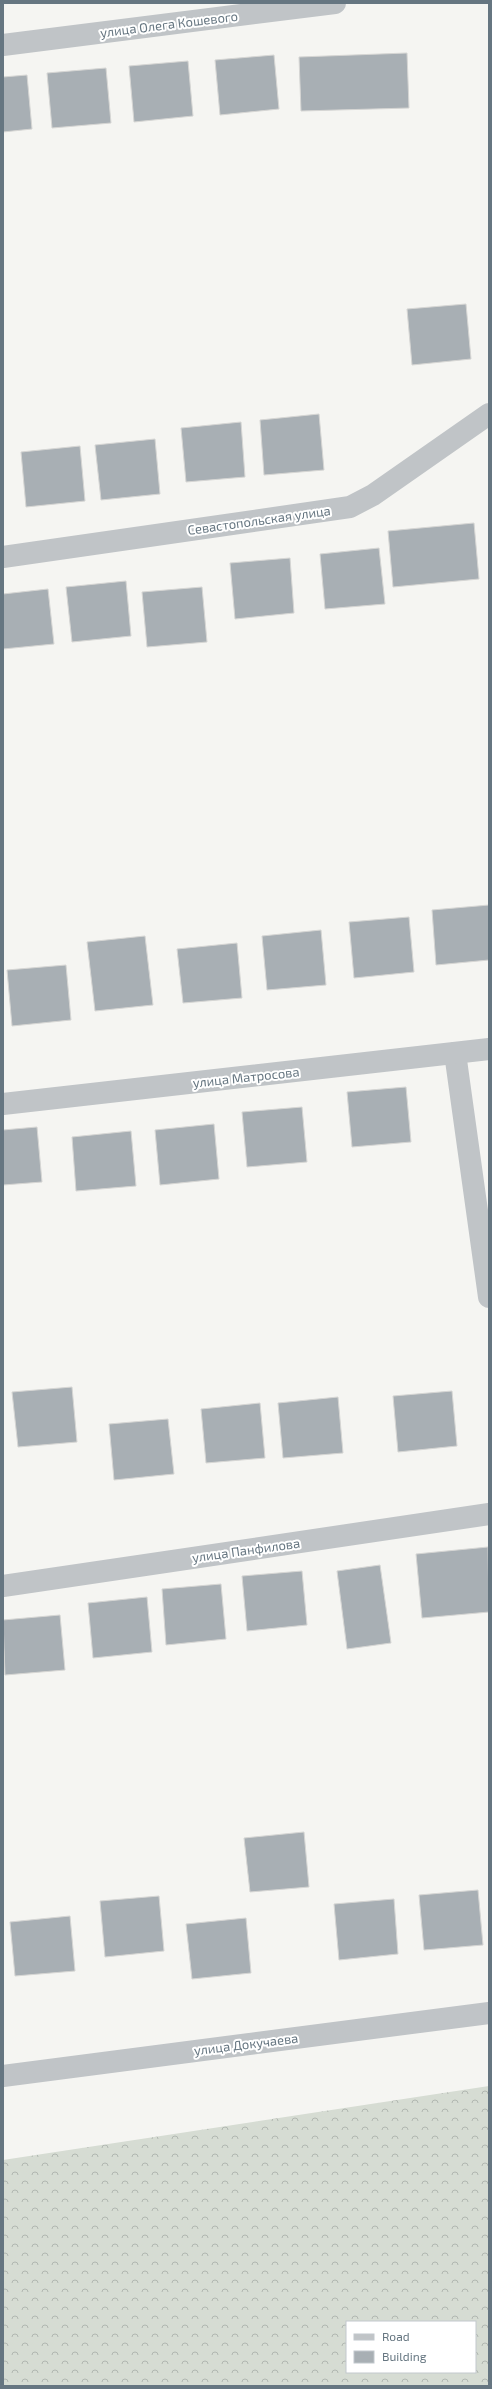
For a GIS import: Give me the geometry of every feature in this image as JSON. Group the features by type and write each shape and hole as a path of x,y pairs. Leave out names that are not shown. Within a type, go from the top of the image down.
{"street":[{"name":"улица Олега Кошевого","path":"3,45 335,3"},
{"name":"Севастопольская улица","path":"3,557 350,507 373,495 489,414"},
{"name":"улица Матросова","path":"3,1104 489,1048"},
{"path":"455,1053 489,1296"},
{"name":"улица Панфилова","path":"3,1586 489,1514"},
{"name":"улица Докучаева","path":"3,2076 489,2013"}],"green space":[{"path":"489,2086 489,2386 3,2386 3,2160"}],"building":[{"path":"407,53 409,108 301,111 299,57"},
{"path":"274,55 279,109 220,115 215,60"},
{"path":"188,61 193,116 134,122 129,66"},
{"path":"106,68 111,123 52,128 47,73"},
{"path":"27,75 32,129 3,132 3,77"},
{"path":"466,304 471,359 412,365 407,309"},
{"path":"319,414 324,470 264,475 260,420"},
{"path":"241,422 245,477 186,482 181,428"},
{"path":"155,439 160,494 101,500 95,445"},
{"path":"80,446 85,501 26,507 21,452"},
{"path":"474,523 479,579 393,587 388,531"},
{"path":"379,548 385,604 325,609 320,554"},
{"path":"290,558 294,613 235,619 230,563"},
{"path":"126,581 131,636 72,642 66,587"},
{"path":"202,587 207,642 147,647 142,592"},
{"path":"48,589 54,644 3,649 3,594"},
{"path":"489,905 489,960 436,965 432,910"},
{"path":"409,917 414,972 354,978 349,922"},
{"path":"321,930 326,985 267,990 262,936"},
{"path":"145,936 153,1005 95,1011 87,942"},
{"path":"237,943 242,998 183,1003 177,949"},
{"path":"66,965 71,1020 12,1026 7,970"},
{"path":"406,1087 411,1142 352,1147 347,1092"},
{"path":"302,1107 307,1162 247,1167 242,1112"},
{"path":"214,1124 219,1179 160,1185 155,1130"},
{"path":"37,1127 42,1182 3,1185 3,1130"},
{"path":"131,1131 136,1186 76,1191 72,1137"},
{"path":"72,1387 77,1442 18,1447 12,1392"},
{"path":"452,1391 457,1446 398,1452 393,1396"},
{"path":"338,1397 343,1453 283,1458 278,1403"},
{"path":"260,1403 265,1458 206,1463 201,1409"},
{"path":"168,1419 174,1474 114,1480 109,1424"},
{"path":"488,1547 489,1612 422,1618 416,1554"},
{"path":"380,1565 391,1643 347,1649 337,1571"},
{"path":"302,1571 307,1625 247,1631 242,1576"},
{"path":"221,1584 226,1639 166,1645 162,1589"},
{"path":"147,1597 152,1652 93,1658 88,1603"},
{"path":"60,1615 65,1670 5,1675 3,1620"},
{"path":"304,1832 309,1887 250,1892 244,1838"},
{"path":"478,1890 483,1945 424,1950 419,1895"},
{"path":"159,1896 164,1951 105,1957 100,1901"},
{"path":"394,1899 398,1954 339,1960 334,1904"},
{"path":"70,1916 75,1971 15,1976 10,1922"},
{"path":"246,1918 251,1973 192,1979 186,1924"}]}
